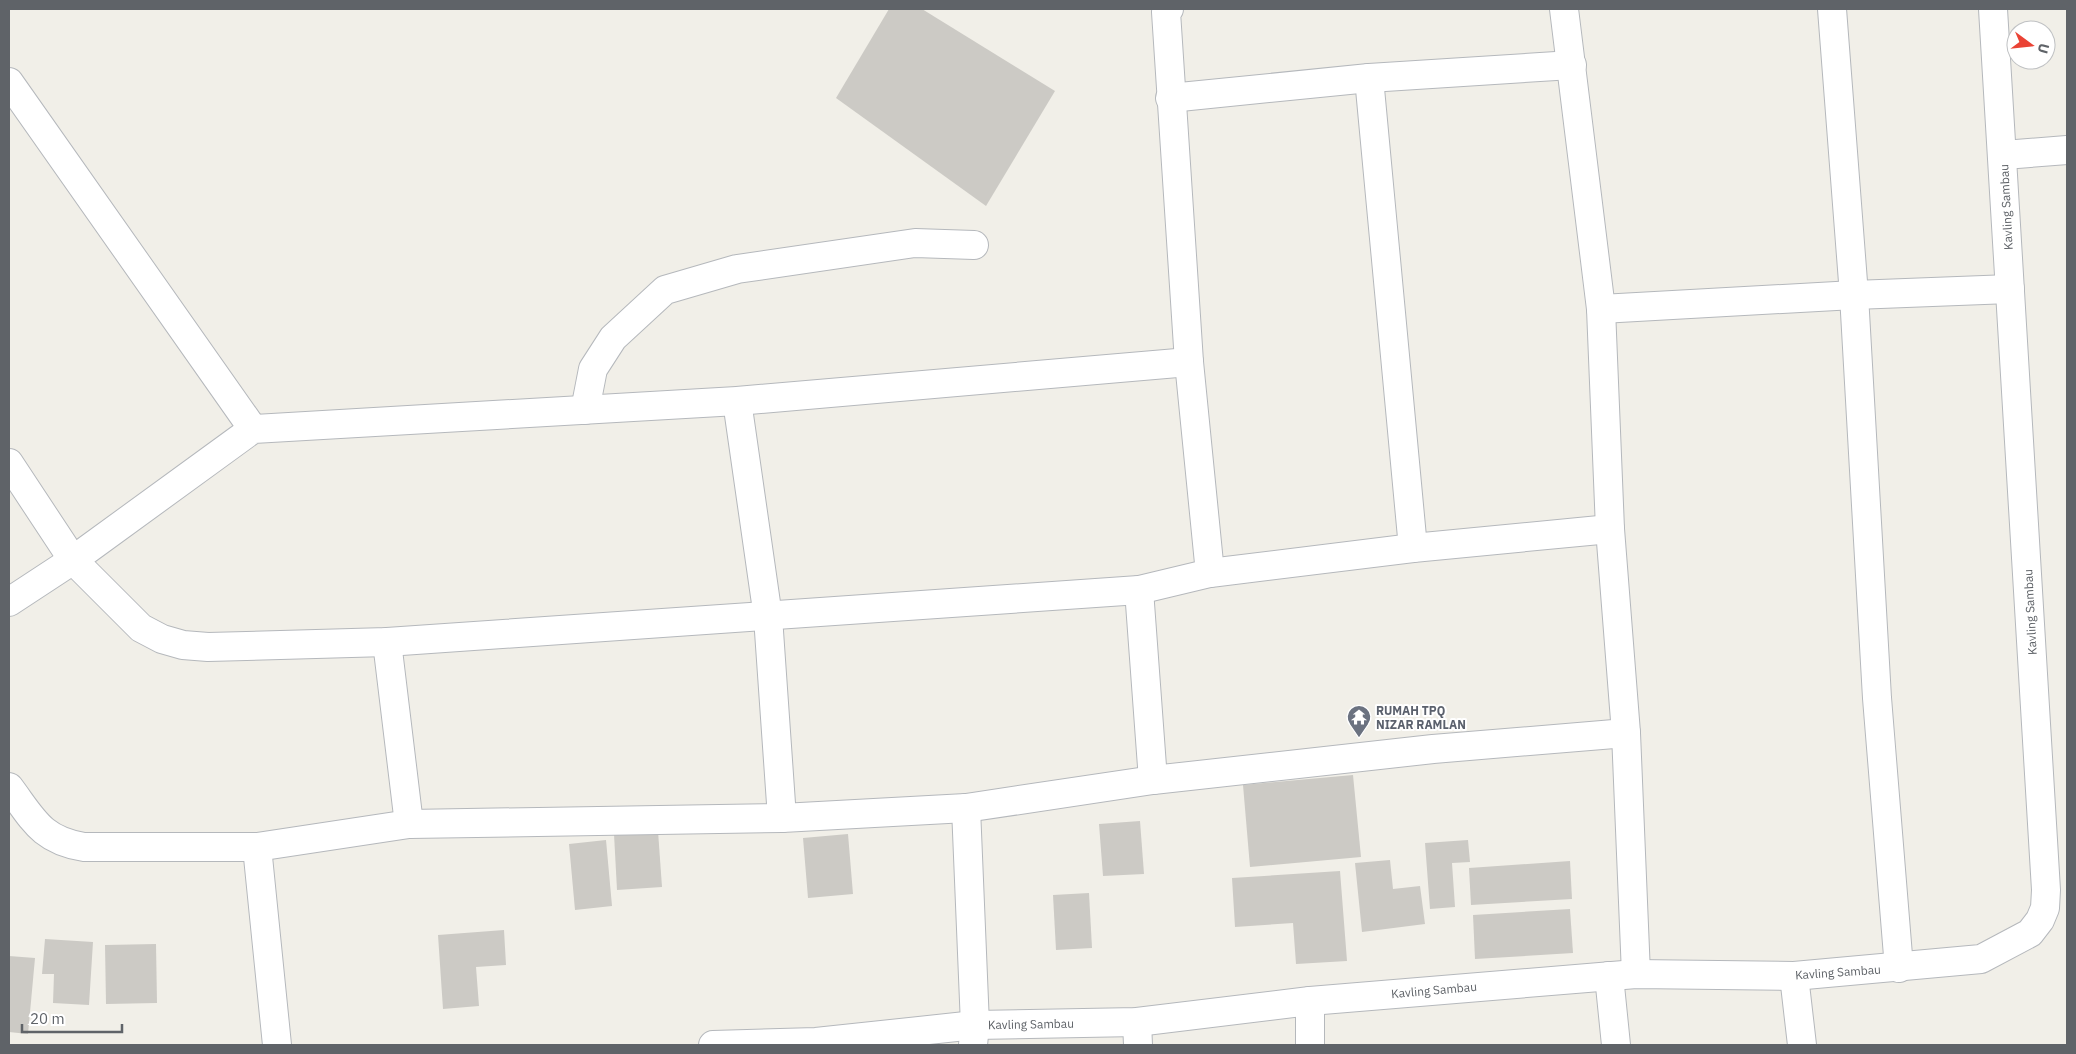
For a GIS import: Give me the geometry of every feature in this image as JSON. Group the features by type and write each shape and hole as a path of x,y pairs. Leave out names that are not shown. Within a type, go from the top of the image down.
{"street":[{"path":"1564,9 1601,309 1610,529 1626,732 1636,974"},
{"path":"1832,9 1854,295 1877,698 1899,968"},
{"name":"Kavling Sambau","path":"712,1045 816,1044 974,1035 1137,1034 1310,1001 1636,974 1794,976 1899,968 1981,959 2030,933 2040,920 2045,908 2046,890 1994,9"},
{"path":"1165,10 1189,362 1210,573"},
{"path":"1170,98 1369,78 1572,65"},
{"path":"1369,78 1412,548"},
{"path":"9,82 253,429"},
{"path":"2004,155 2067,150"},
{"path":"585,410 593,369 613,338 665,290 737,269 906,244 974,245"},
{"path":"1601,309 2010,288"},
{"path":"9,602 73,560 253,429 737,401 1189,362"},
{"path":"737,401 768,616 782,818"},
{"path":"9,463 73,560 141,628 162,639 183,645 208,647 387,642 1139,590 1210,573 1412,548 1610,529"},
{"path":"1139,590 1153,780"},
{"path":"387,642 409,824"},
{"path":"9,787 39,827 49,836 70,844 84,846 257,847 409,824 782,818 966,808 1153,780 1433,750 1626,732"},
{"path":"966,808 974,1035"},
{"path":"257,847 277,1045"},
{"path":"1609,976 1616,1045"},
{"path":"1794,976 1802,1045"},
{"path":"1310,1001 1310,1045"}],"building":[{"path":"889,9 922,9 1055,91 986,206 836,98"},
{"path":"1353,775 1361,857 1250,867 1243,785"},
{"path":"1140,821 1144,874 1103,876 1099,824"},
{"path":"658,831 662,887 617,890 614,834"},
{"path":"848,834 853,894 808,898 803,838"},
{"path":"606,840 612,906 575,910 569,844"},
{"path":"1468,840 1470,862 1452,863 1455,907 1430,909 1425,843"},
{"path":"1390,860 1393,889 1420,886 1425,924 1362,932 1355,863"},
{"path":"1570,861 1572,899 1471,905 1469,868"},
{"path":"1340,871 1347,961 1296,964 1293,923 1235,927 1232,878"},
{"path":"1089,893 1092,948 1056,950 1053,895"},
{"path":"1570,909 1573,953 1475,959 1473,915"},
{"path":"504,930 506,965 476,967 479,1006 443,1009 438,935"},
{"path":"45,939 93,942 89,1005 53,1003 54,974 42,974"},
{"path":"156,944 157,1003 106,1004 105,945"},
{"path":"9,956 35,958 28,1034 9,1032"}],"place":[{"name":"RUMAH TPQ NIZAR RAMLAN","path":"1359,738"}]}
